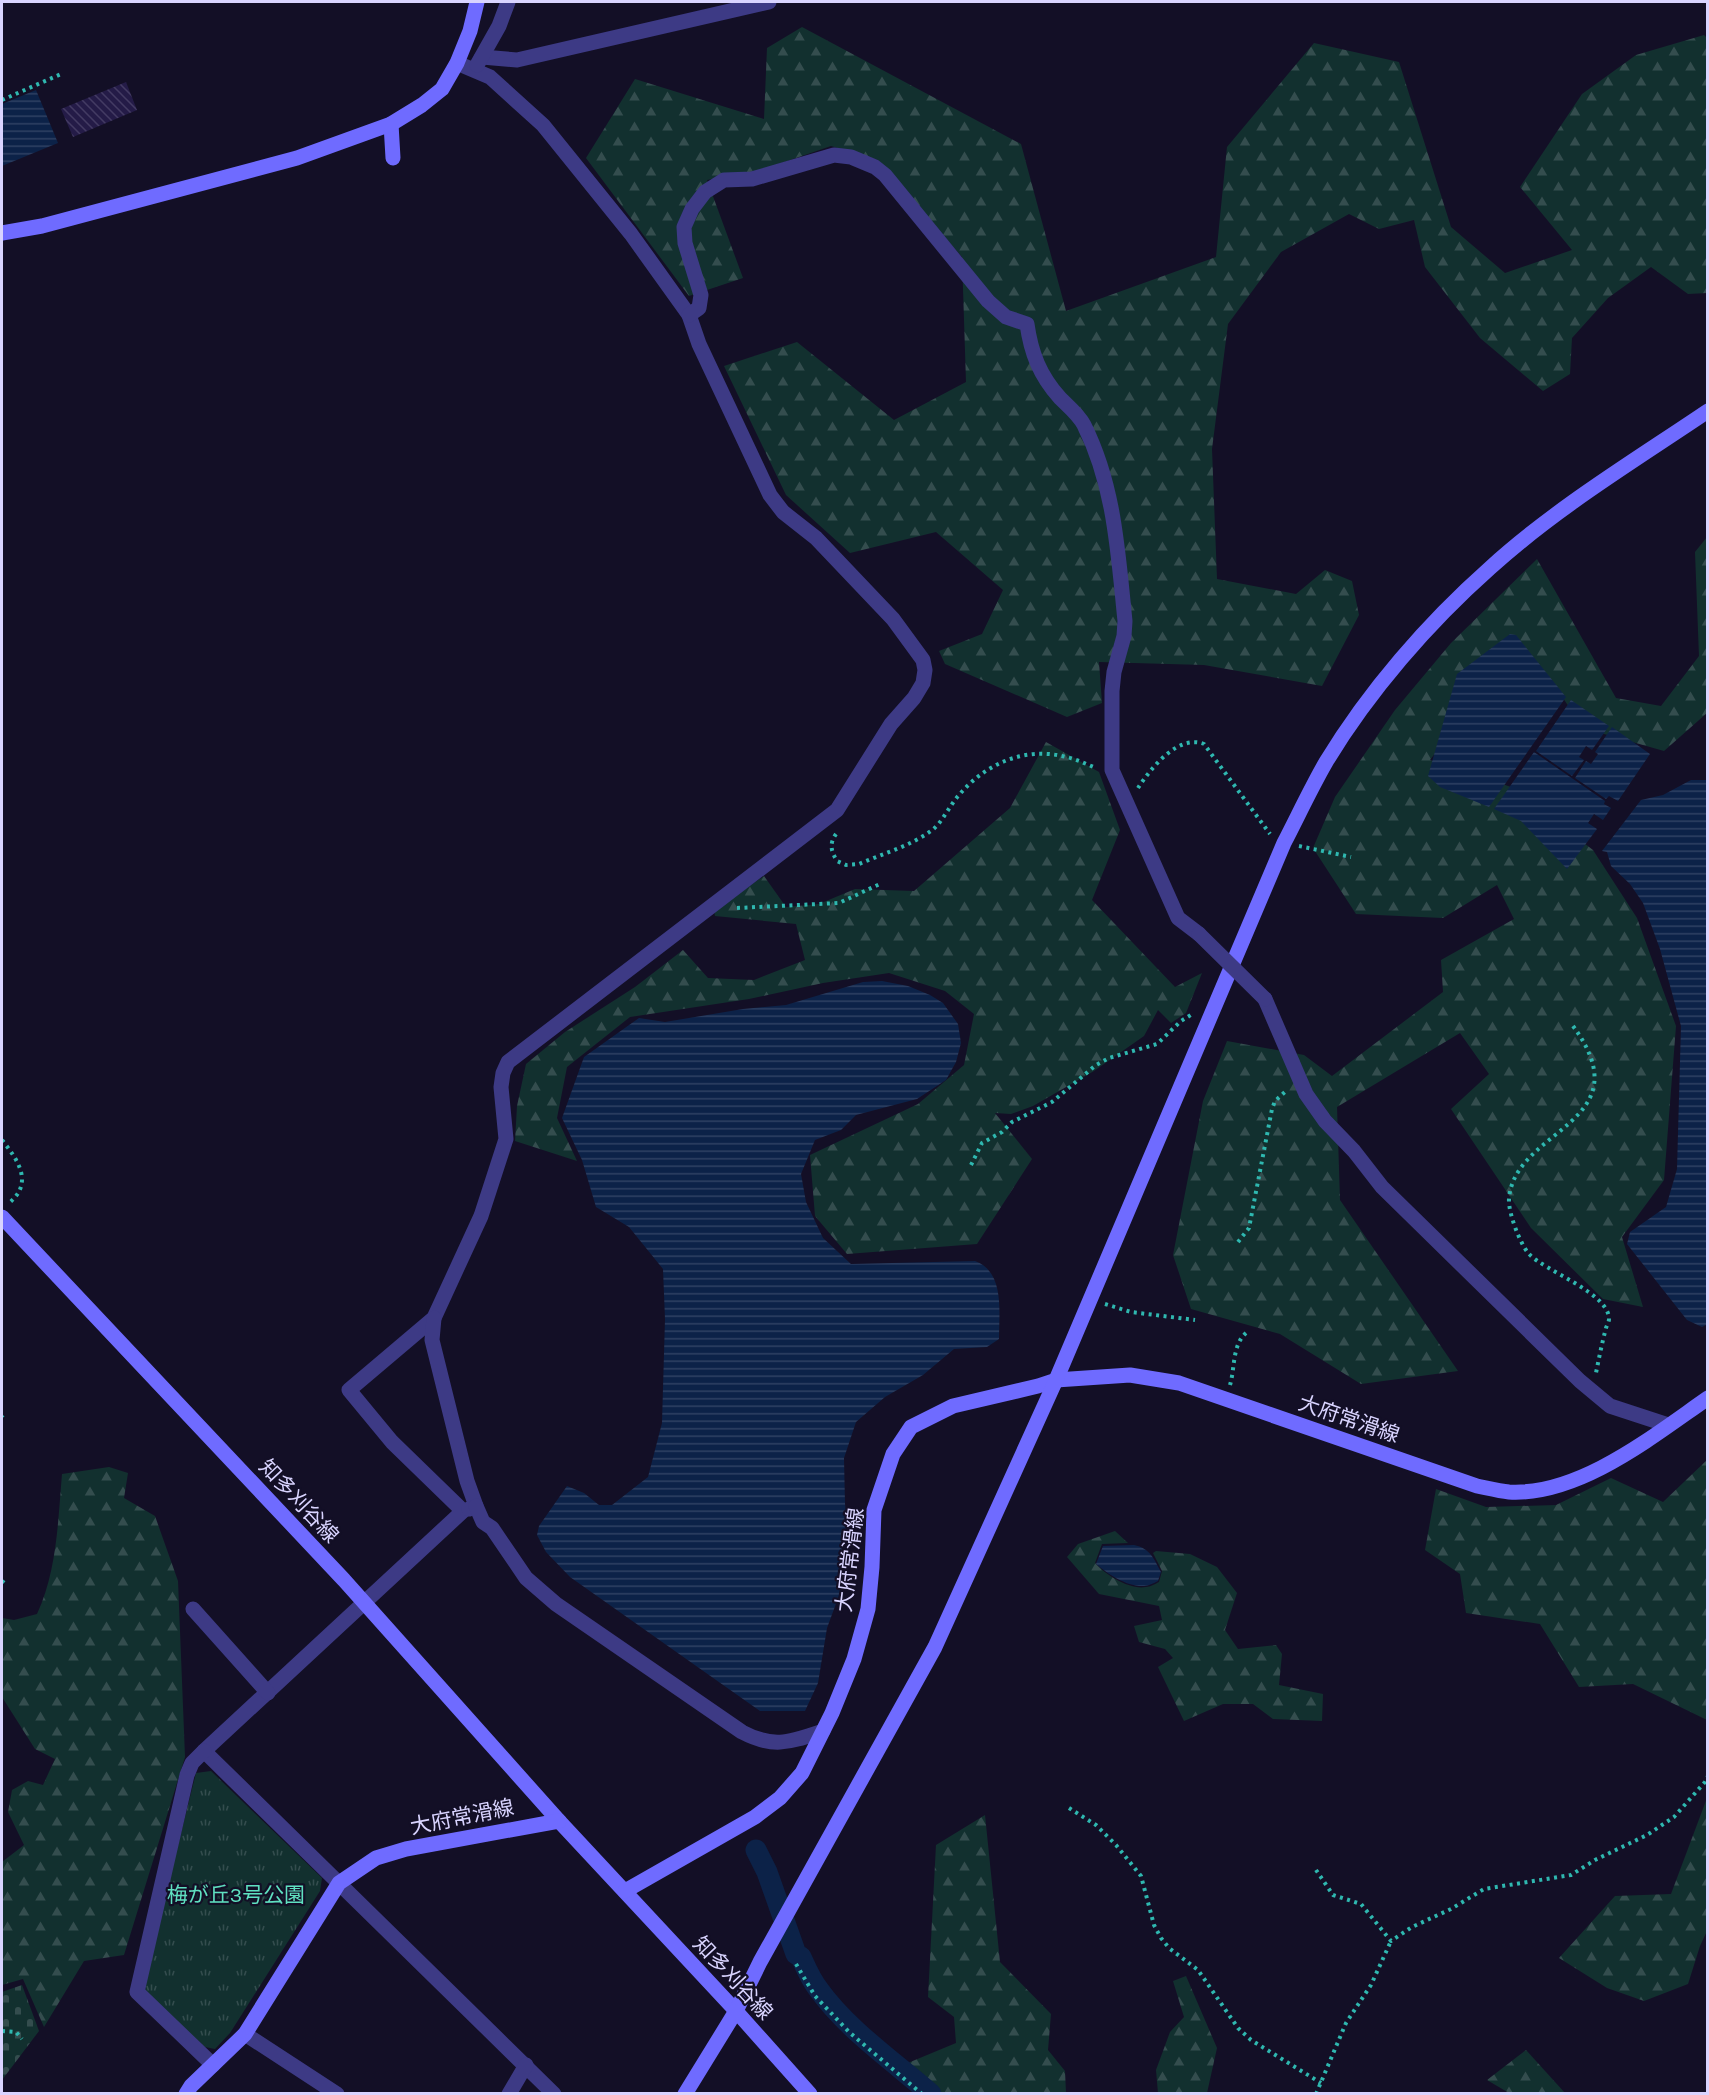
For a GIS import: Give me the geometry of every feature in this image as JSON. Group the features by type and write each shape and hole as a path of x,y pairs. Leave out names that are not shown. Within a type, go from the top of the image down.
{"street":[{"path":"2,232 42,226 297,158 391,124 422,105 442,89 457,63 470,31 477,2"},
{"path":"478,64 500,26 508,2"},
{"path":"457,63 478,64 517,60 769,2"},
{"path":"470,1508 467,1481 432,1341 434,1318 481,1216 506,1139 501,1087 503,1073 508,1062 837,810 891,724 914,698 923,683 926,670 923,660 898,626 816,537 783,512 770,495 699,344 689,315 631,234 543,125 478,64"},
{"path":"391,124 393,158"},
{"path":"689,315 699,308 701,295 685,243 684,227 692,209 705,192 724,180 752,179 834,156 851,157 875,167 885,175 988,301 1006,317 1027,324 1036,364 1051,388 1083,423 1106,478 1115,523 1125,621 1125,636 1114,672 1112,692 1112,770 1178,918 1200,934 1264,999 1306,1094 1325,1122 1354,1151 1382,1187 1410,1216 1580,1382 1610,1406 1668,1425"},
{"path":"685,2094 736,2011 760,1962 935,1647 1056,1380 1284,843 1327,762 1370,698 1446,610 1490,568 1544,523 1707,411"},
{"name":"知多刈谷線","path":"2,1217 364,1603 559,1821"},
{"path":"434,1318 349,1390 392,1442 470,1508 483,1522 492,1527 526,1578 556,1604 742,1732 768,1743 792,1742 824,1731"},
{"name":"大府常滑線","path":"625,1891 755,1817 780,1798 802,1773 824,1731 854,1659 868,1609 874,1510 893,1454 911,1427 953,1406 1056,1380 1130,1375 1179,1383 1477,1486 1509,1492 1558,1485 1587,1476 1707,1398"},
{"path":"213,2065 136,1992 187,1775 192,1763 470,1508"},
{"path":"193,1609 268,1693"},
{"path":"204,1751 554,2094"},
{"path":"559,1821 625,1891"},
{"name":"大府常滑線","path":"186,2094 190,2086 245,2034 339,1883 376,1858 406,1849 559,1821"},
{"name":"知多刈谷線","path":"625,1891 810,2094"},
{"path":"245,2034 337,2094"},
{"path":"509,2094 526,2066"}],"path":[{"path":"2,99 62,74"},
{"path":"1125,801 1133,795 1144,778 1164,757 1183,744 1196,741 1204,744 1267,832 1284,843 1351,857"},
{"path":"840,827 831,841 831,852 837,861 846,865 859,864 932,831 972,781 990,767 1005,760 1025,755 1046,754 1112,770"},
{"path":"732,908 839,903 882,882"},
{"path":"971,1165 982,1143 1002,1132 1012,1122 1052,1102 1096,1065 1110,1058 1157,1044 1194,1012 1209,1017"},
{"path":"1574,1026 1587,1047 1593,1065 1593,1090 1576,1118 1524,1163 1514,1178 1509,1202 1510,1215 1530,1255 1587,1291 1605,1310 1609,1319 1595,1379 1594,1393"},
{"path":"1238,1242 1249,1228 1272,1109 1275,1101 1285,1092"},
{"path":"2,1140 15,1157 23,1178 21,1188 15,1198 2,1209"},
{"path":"1104,1304 1131,1312 1195,1320"},
{"path":"1225,1398 1232,1379 1235,1355 1242,1336 1246,1333"},
{"path":"1316,2094 1346,2023 1371,1985 1391,1941 1412,1927 1452,1909 1484,1889 1571,1875 1674,1817 1705,1782 1707,1776"},
{"path":"1069,1808 1096,1825 1141,1876 1154,1925 1161,1938 1169,1948 1198,1970 1238,2028 1251,2040 1321,2083"},
{"path":"1316,1870 1333,1895 1361,1904 1391,1941"},
{"path":"796,1965 815,1996 849,2032 922,2094"},
{"path":"2,2031 16,2032 22,2039"}],"green space":[{"path":"802,27 1021,144 1066,311 1216,257 1227,147 1314,43 1399,62 1451,227 1505,273 1572,250 1520,187 1582,94 1636,55 1704,35 1708,39 1707,293 1688,294 1651,267 1608,298 1572,338 1570,374 1543,391 1480,338 1425,267 1414,220 1379,229 1349,214 1281,252 1228,324 1212,449 1217,579 1296,594 1325,570 1352,581 1359,615 1322,686 1204,665 1099,662 1102,703 1067,717 945,664 939,651 982,634 1003,590 936,532 850,553 786,495 724,366 797,342 894,420 966,382 962,257 878,160 831,146 761,170 707,180 743,278 689,296 586,158 635,79 764,119 767,48"},
{"path":"1707,537 1707,713 1664,751 1583,728 1549,677 1503,663 1430,760 1511,787 1593,850 1637,918 1676,1026 1664,1180 1622,1237 1643,1307 1603,1299 1531,1228 1451,1109 1489,1074 1460,1033 1337,1107 1340,1200 1458,1371 1361,1384 1280,1334 1191,1309 1173,1255 1203,1101 1227,1041 1304,1055 1332,1076 1443,992 1441,960 1514,919 1497,885 1443,918 1356,914 1313,848 1335,797 1395,710 1451,643 1537,559 1616,698 1661,706 1699,656 1695,552"},
{"path":"1046,742 1099,772 1120,830 1092,900 1175,987 1202,973 1186,1013 1171,1023 1158,1010 1144,1036 1094,1071 1033,1106 1011,1114 995,1113 1032,1159 977,1244 847,1254 815,1216 810,1155 918,1104 964,1065 974,1014 945,991 889,973 823,983 749,999 630,1017 567,1067 557,1118 577,1161 515,1141 517,1106 526,1064 565,1032 635,987 683,950 708,978 754,980 805,960 796,924 715,916 714,910 764,876 786,907 819,904 855,889 914,891 1010,808"},
{"path":"1707,1460 1707,1720 1633,1684 1579,1687 1540,1624 1466,1613 1460,1574 1425,1550 1436,1489 1486,1507 1556,1505 1611,1478 1663,1502"},
{"path":"109,1467 128,1473 124,1498 155,1516 178,1581 185,1757 124,1955 84,1961 44,2027 23,1979 2,1985 2,1862 24,1845 8,1812 12,1790 28,1781 43,1785 55,1759 35,1749 2,1697 2,1618 14,1620 37,1614 44,1598 53,1563 62,1474"},
{"path":"1115,1531 1128,1543 1102,1544 1095,1563 1111,1577 1125,1584 1146,1587 1159,1582 1162,1571 1153,1553 1156,1551 1190,1554 1217,1567 1237,1593 1225,1630 1238,1649 1276,1645 1282,1654 1279,1685 1323,1694 1322,1721 1273,1719 1253,1704 1223,1704 1184,1721 1158,1667 1173,1658 1165,1649 1139,1642 1134,1626 1162,1620 1159,1606 1099,1594 1067,1557 1078,1544"},
{"name":"梅が丘3号公園","path":"211,1771 322,1878 320,1891 230,2033 215,2049 205,2047 147,1995 143,1986 196,1773"},
{"path":"1707,1798 1707,1931 1688,1984 1644,2001 1607,1988 1559,1958 1615,1896 1671,1894"},
{"path":"985,1815 1000,1962 1051,2014 1048,2050 1065,2071 1066,2093 935,2093 903,2065 956,2043 954,2017 928,1997 936,1845"},
{"path":"1186,1976 1217,2048 1207,2093 1158,2093 1156,2070 1170,2032 1184,2017 1173,1981"},
{"path":"22,1985 39,2031 2,2080 2,1992"},
{"path":"1526,2050 1565,2093 1509,2093 1487,2080"}],"water":[{"path":"36,90 58,143 2,166 2,104"},
{"path":"1510,634 1516,635 1566,697 1489,807 1440,787 1428,776 1457,674"},
{"path":"1571,700 1609,726 1592,750 1586,746 1579,757 1584,760 1572,776 1536,751"},
{"path":"1612,727 1650,754 1618,801 1609,796 1606,799 1575,778 1586,761 1591,764 1598,754 1595,752"},
{"path":"1534,752 1605,801 1604,804 1611,808 1603,820 1594,814 1588,823 1597,829 1567,869 1521,821 1494,809"},
{"path":"1691,780 1708,780 1708,1324 1702,1327 1687,1320 1627,1244 1630,1232 1666,1207 1677,1169 1681,1026 1660,949 1643,903 1630,884 1611,866 1607,852 1602,851 1641,800 1663,795"},
{"path":"882,981 908,986 943,1003 958,1024 961,1043 956,1062 946,1080 917,1099 856,1115 841,1130 815,1140 801,1174 806,1202 823,1238 851,1264 975,1261 985,1266 996,1283 999,1305 999,1339 987,1347 954,1349 923,1375 885,1397 856,1422 844,1458 845,1504 849,1537 844,1582 827,1628 818,1683 805,1711 760,1711 570,1577 546,1552 537,1535 539,1526 567,1486 584,1493 599,1505 612,1505 648,1477 662,1423 665,1319 663,1269 629,1227 596,1207 582,1160 562,1118 584,1057 639,1018 665,1022 743,1009 786,1005 863,982"},
{"path":"1134,1545 1148,1551 1154,1559 1161,1572 1158,1581 1146,1586 1138,1586 1112,1576 1096,1564 1103,1546"}],"building":[{"path":"126,82 137,110 73,137 61,109"}],"waterway":[{"path":"756,1850 767,1872 796,1954 801,1957 816,1986 857,2032 931,2094"}]}
